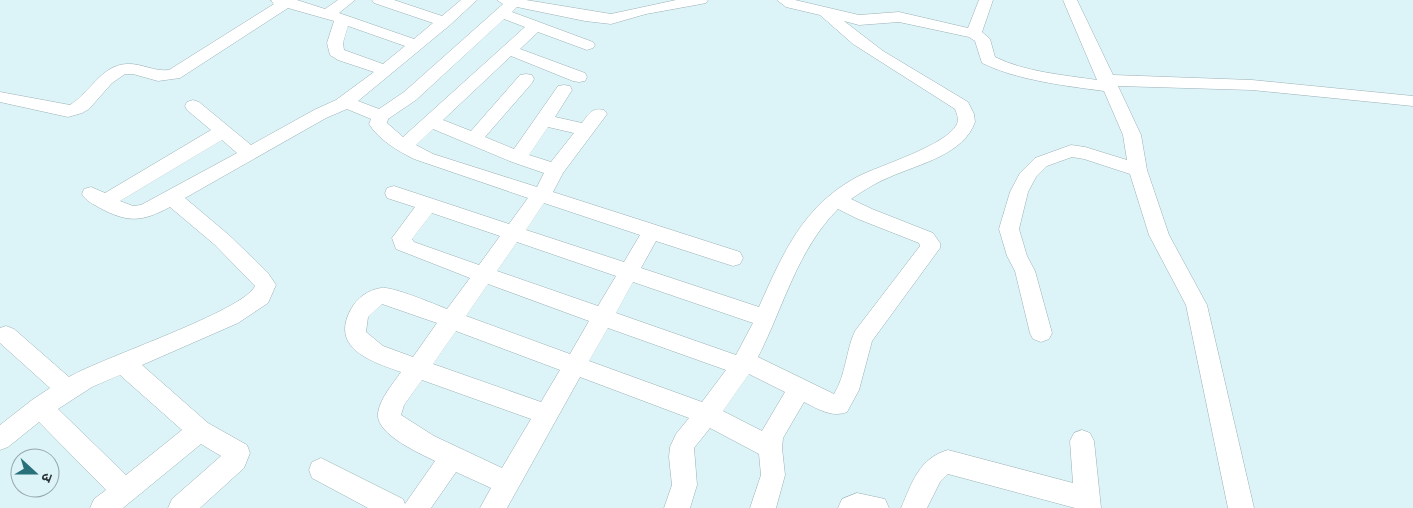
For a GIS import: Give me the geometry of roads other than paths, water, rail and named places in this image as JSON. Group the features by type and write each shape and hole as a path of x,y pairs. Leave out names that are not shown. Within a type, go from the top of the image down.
{"street":[{"path":"348,0 334,17 336,52 344,57 386,70"},
{"path":"379,0 445,22"},
{"path":"223,131 98,198 126,212 136,214 172,198 320,114 349,100 466,3 504,8 557,9 585,16 611,18 701,0"},
{"path":"784,0 790,4 859,20 899,17 974,34 982,40 986,57 992,63 1051,78 1107,83 1252,85 1413,101"},
{"path":"974,34 986,0"},
{"path":"1070,0 1132,135 1138,170 1159,235 1196,305 1241,508"},
{"path":"0,97 68,110 82,106 108,78 127,69 153,76 174,74 285,1 417,45"},
{"path":"504,8 536,25 587,45"},
{"path":"504,8 410,96 388,111 378,124 404,146 427,158 733,258"},
{"path":"677,508 685,488 680,461 684,442 743,363 800,245 818,217 837,200 874,176 933,150 951,140 965,126 967,115 962,106 876,54 826,13"},
{"path":"404,146 536,25"},
{"path":"509,50 579,77"},
{"path":"474,139 526,79"},
{"path":"518,158 564,90"},
{"path":"349,100 388,111"},
{"path":"193,106 250,154"},
{"path":"507,483 406,434 391,421 391,407 416,369 541,195 555,170 598,114"},
{"path":"544,120 585,130"},
{"path":"431,121 518,158 555,170"},
{"path":"1041,333 1025,272 1015,250 1009,229 1019,192 1029,173 1041,162 1071,151 1085,153 1138,170"},
{"path":"394,193 765,318"},
{"path":"2,435 40,407 97,373 230,317 255,302 265,290 266,285 262,279 222,240 172,198"},
{"path":"428,205 404,234 401,241 403,244 601,318 743,363 833,405 839,405 846,394 863,337 930,248 930,243 926,238 865,214 837,200"},
{"path":"492,508 652,231"},
{"path":"546,414 374,353 365,347 358,338 355,323 368,303 378,296 387,296 706,414 770,448"},
{"path":"6,335 68,390"},
{"path":"122,362 200,431 236,451 239,455 236,460 181,508"},
{"path":"763,508 773,475 770,448 775,429 800,388"},
{"path":"40,407 125,491"},
{"path":"103,508 200,431"},
{"path":"914,508 934,469 943,462 1088,504 1082,442"},
{"path":"416,508 453,456"},
{"path":"321,470 394,508"},
{"path":"851,508 857,505 876,508"}]}
